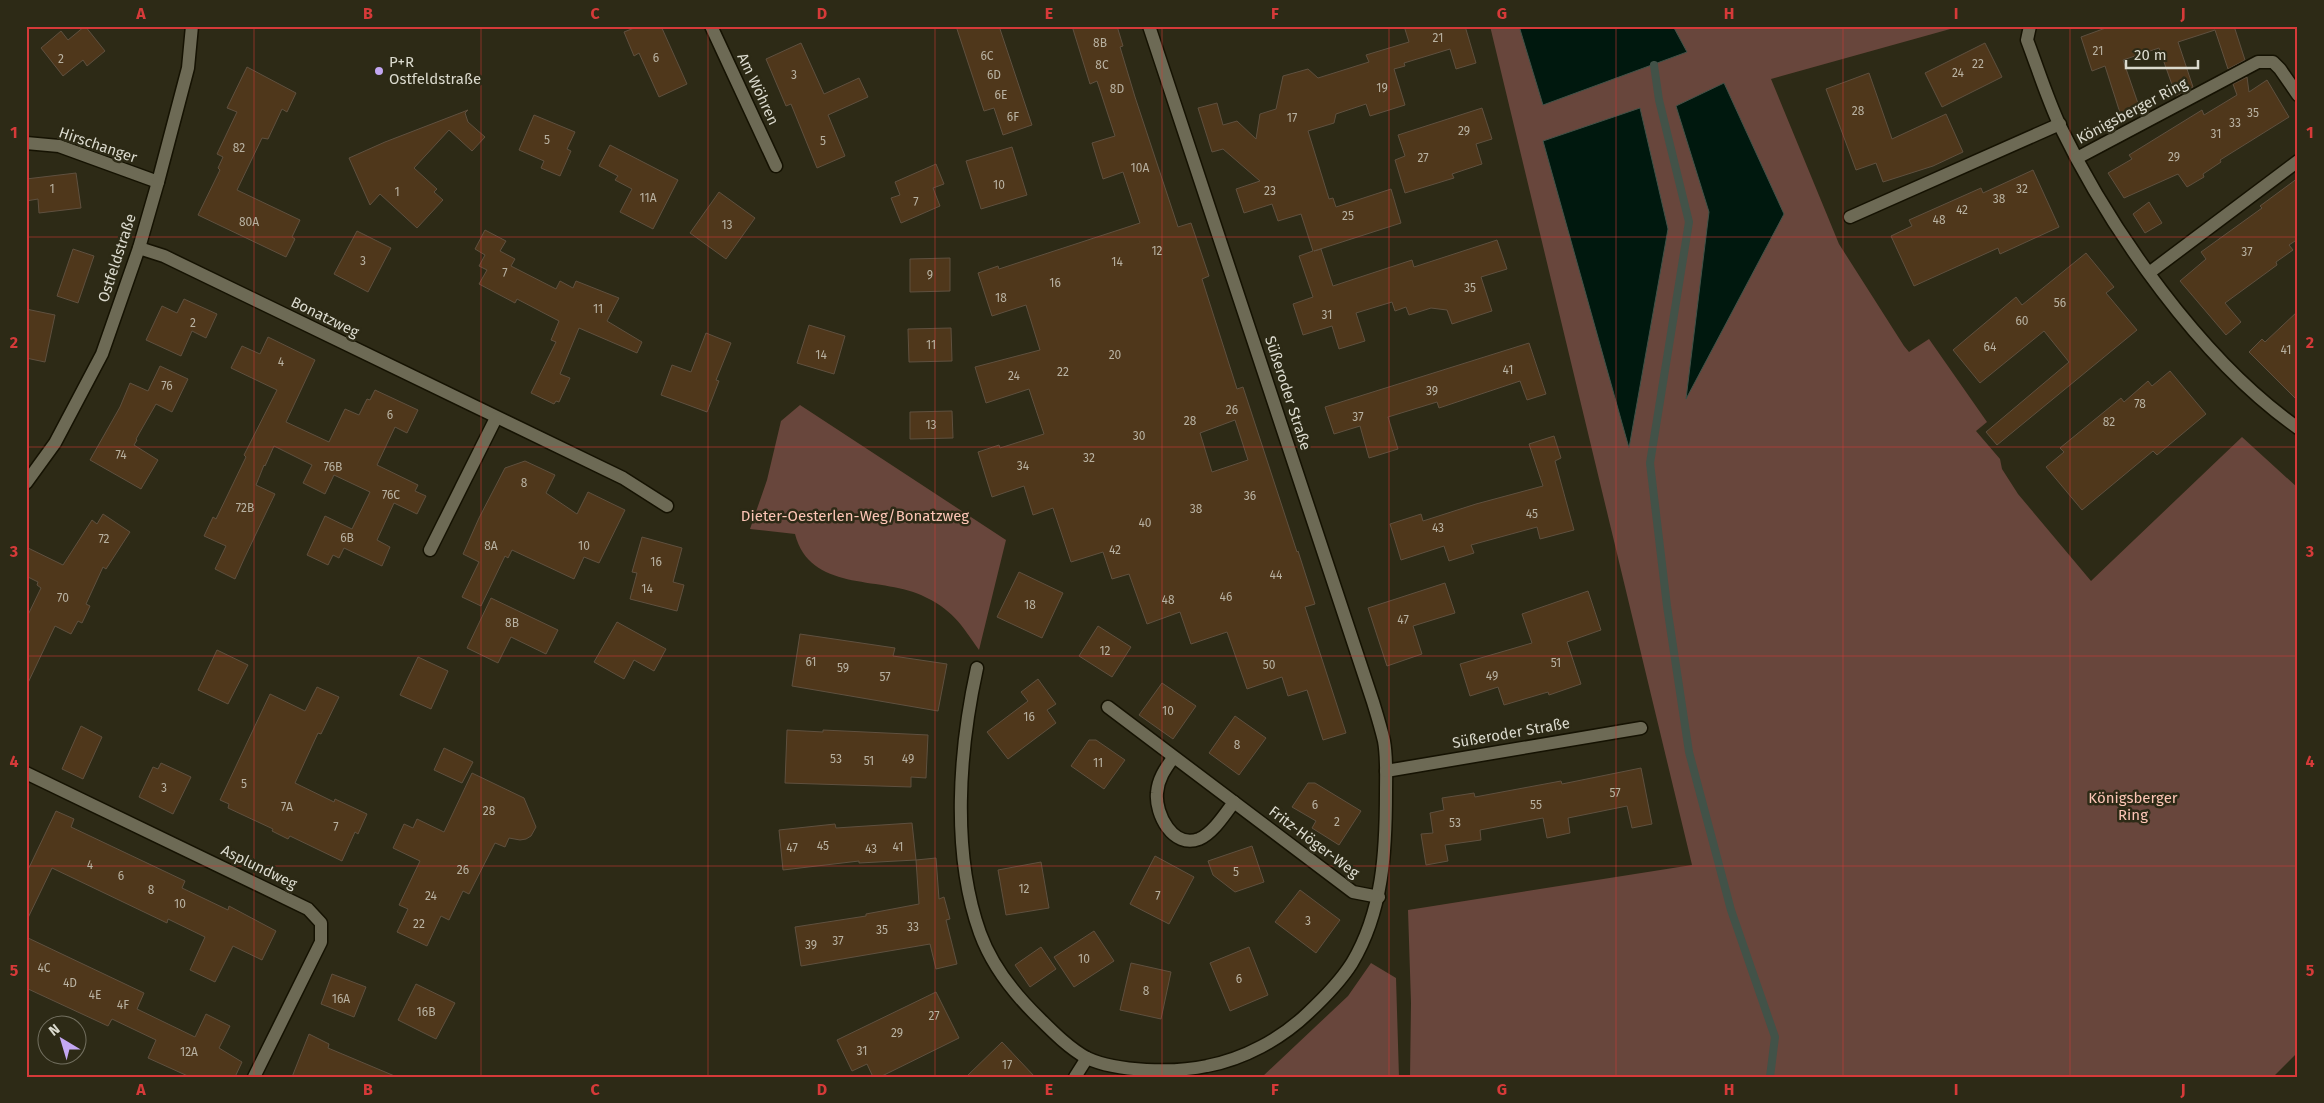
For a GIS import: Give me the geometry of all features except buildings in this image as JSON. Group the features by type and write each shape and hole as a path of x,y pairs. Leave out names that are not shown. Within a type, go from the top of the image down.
{"street":[{"name":"Ostfeldstraße","path":"26,483 55,442 102,354 139,248 158,182 188,68 192,26"},
{"name":"Am Wöhren","path":"711,26 776,166"},
{"name":"Süßeroder Straße","path":"1087,1058 1116,1066 1182,1071 1219,1064 1256,1049 1292,1028 1324,998 1351,965 1367,933 1379,897 1384,852 1386,771 1384,743 1373,702 1149,26"},
{"name":"Königsberger Ring","path":"2030,26 2027,40 2060,124 2112,221 2149,273 2224,363 2272,408 2298,428"},
{"name":"Königsberger Ring","path":"2077,158 2258,62 2273,62 2298,95"},
{"name":"Königsberger Ring","path":"1850,217 2060,124"},
{"name":"Hirschanger","path":"26,143 59,146 158,182"},
{"path":"2149,273 2298,161"},
{"name":"Bonatzweg","path":"139,248 164,256 623,478 667,506"},
{"path":"430,550 496,418"},
{"path":"977,668 966,716 961,805 963,853 969,897 980,935 1000,973 1023,1004 1052,1031 1087,1058 1075,1077"},
{"name":"Fritz-Höger-Weg","path":"1108,707 1173,758 1353,892 1379,897"},
{"name":"Süßeroder Straße","path":"1386,771 1641,728"},
{"path":"1173,758 1163,771 1156,794 1158,809 1166,826 1177,837 1191,841 1201,838 1207,834 1234,802"},
{"name":"Asplundweg","path":"26,773 308,909 321,923 321,942 254,1077"}],"green space":[{"path":"1490,26 1961,26 1771,79 1839,244 1904,346 1909,352 1929,339 1987,422 1976,431 2000,459 2002,469 2018,494 2091,581 2242,437 2298,488 2298,1052 2273,1077 1410,1077 1411,1003 1408,910 1692,865"},
{"name":"Dieter-Oesterlen-Weg/Bonatzweg","path":"800,405 1006,540 979,650 955,618 932,600 904,589 830,574 815,565 803,552 795,534 750,529 767,480 781,421"},
{"path":"1371,963 1396,978 1399,1077 1262,1077 1348,996"}],"shaded area":[{"path":"1519,26 1673,26 1687,52 1543,105"},
{"path":"1724,83 1784,214 1686,399 1709,212 1676,106"},
{"path":"1640,108 1668,229 1629,448 1543,141"}],"waterway":[{"path":"1654,65 1659,100 1689,222 1650,463 1667,606 1689,752 1731,910 1775,1037 1770,1077"}],"place":[{"name":"P+R Ostfeldstraße","path":"379,71"}]}
